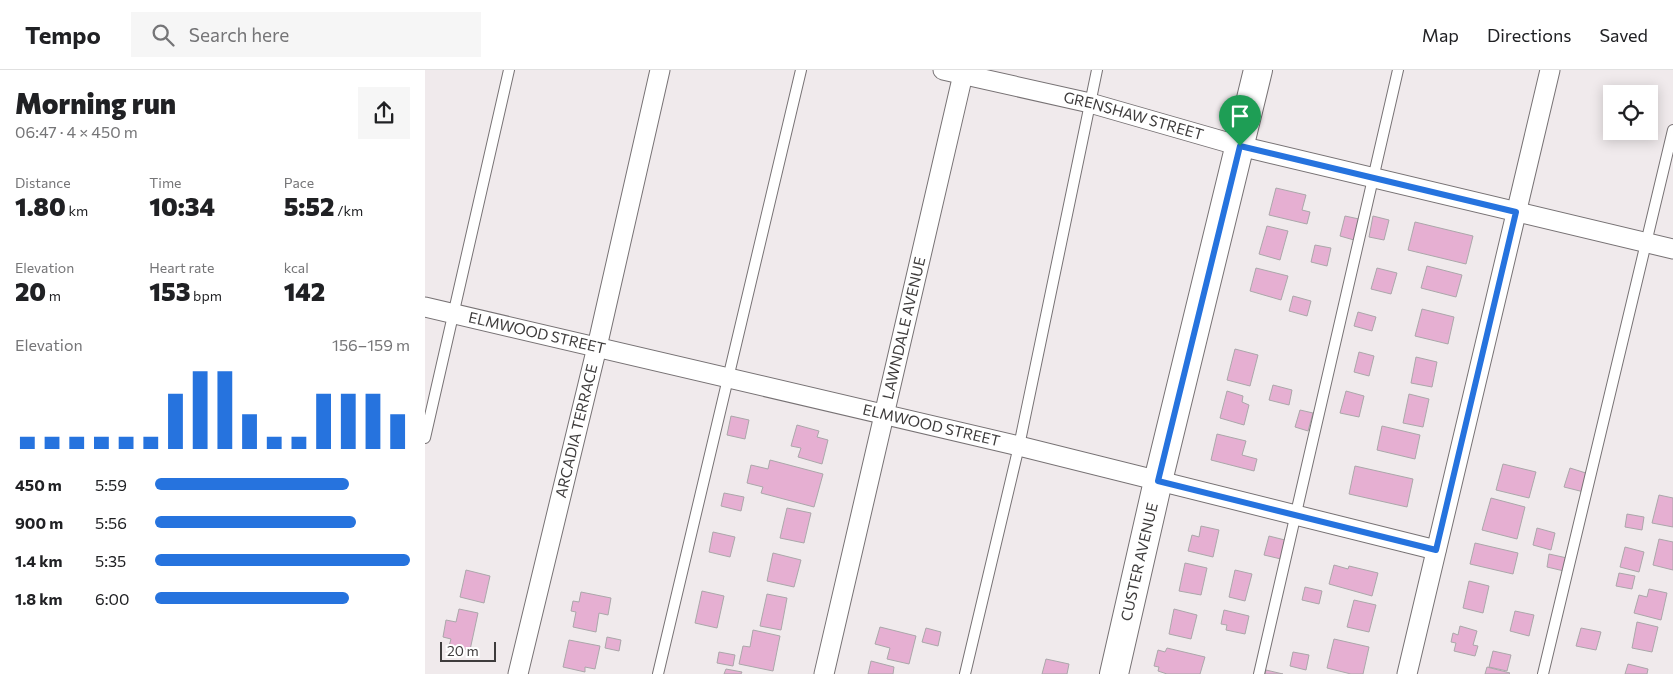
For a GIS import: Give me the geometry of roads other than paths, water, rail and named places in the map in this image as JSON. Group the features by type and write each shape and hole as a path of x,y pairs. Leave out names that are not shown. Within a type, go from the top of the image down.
{"street":[{"name":"ARCADIA TERRACE","path":"518,674 597,347 660,70"},
{"name":"GRENSHAW STREET","path":"943,70 963,72 1090,103 1240,146 1673,249"},
{"name":"CUSTER AVENUE","path":"1114,674 1158,481 1259,70"},
{"path":"1407,674 1550,70"},
{"name":"LAWNDALE AVENUE","path":"824,674 963,72"},
{"name":"ELMWOOD STREET","path":"425,307 1019,446 1436,550"}],"lane":[{"path":"425,438 509,70"},
{"path":"657,674 801,70"},
{"path":"965,674 1019,446 1097,70"},
{"path":"1259,674 1398,70"},
{"path":"1543,674 1673,130"}]}
